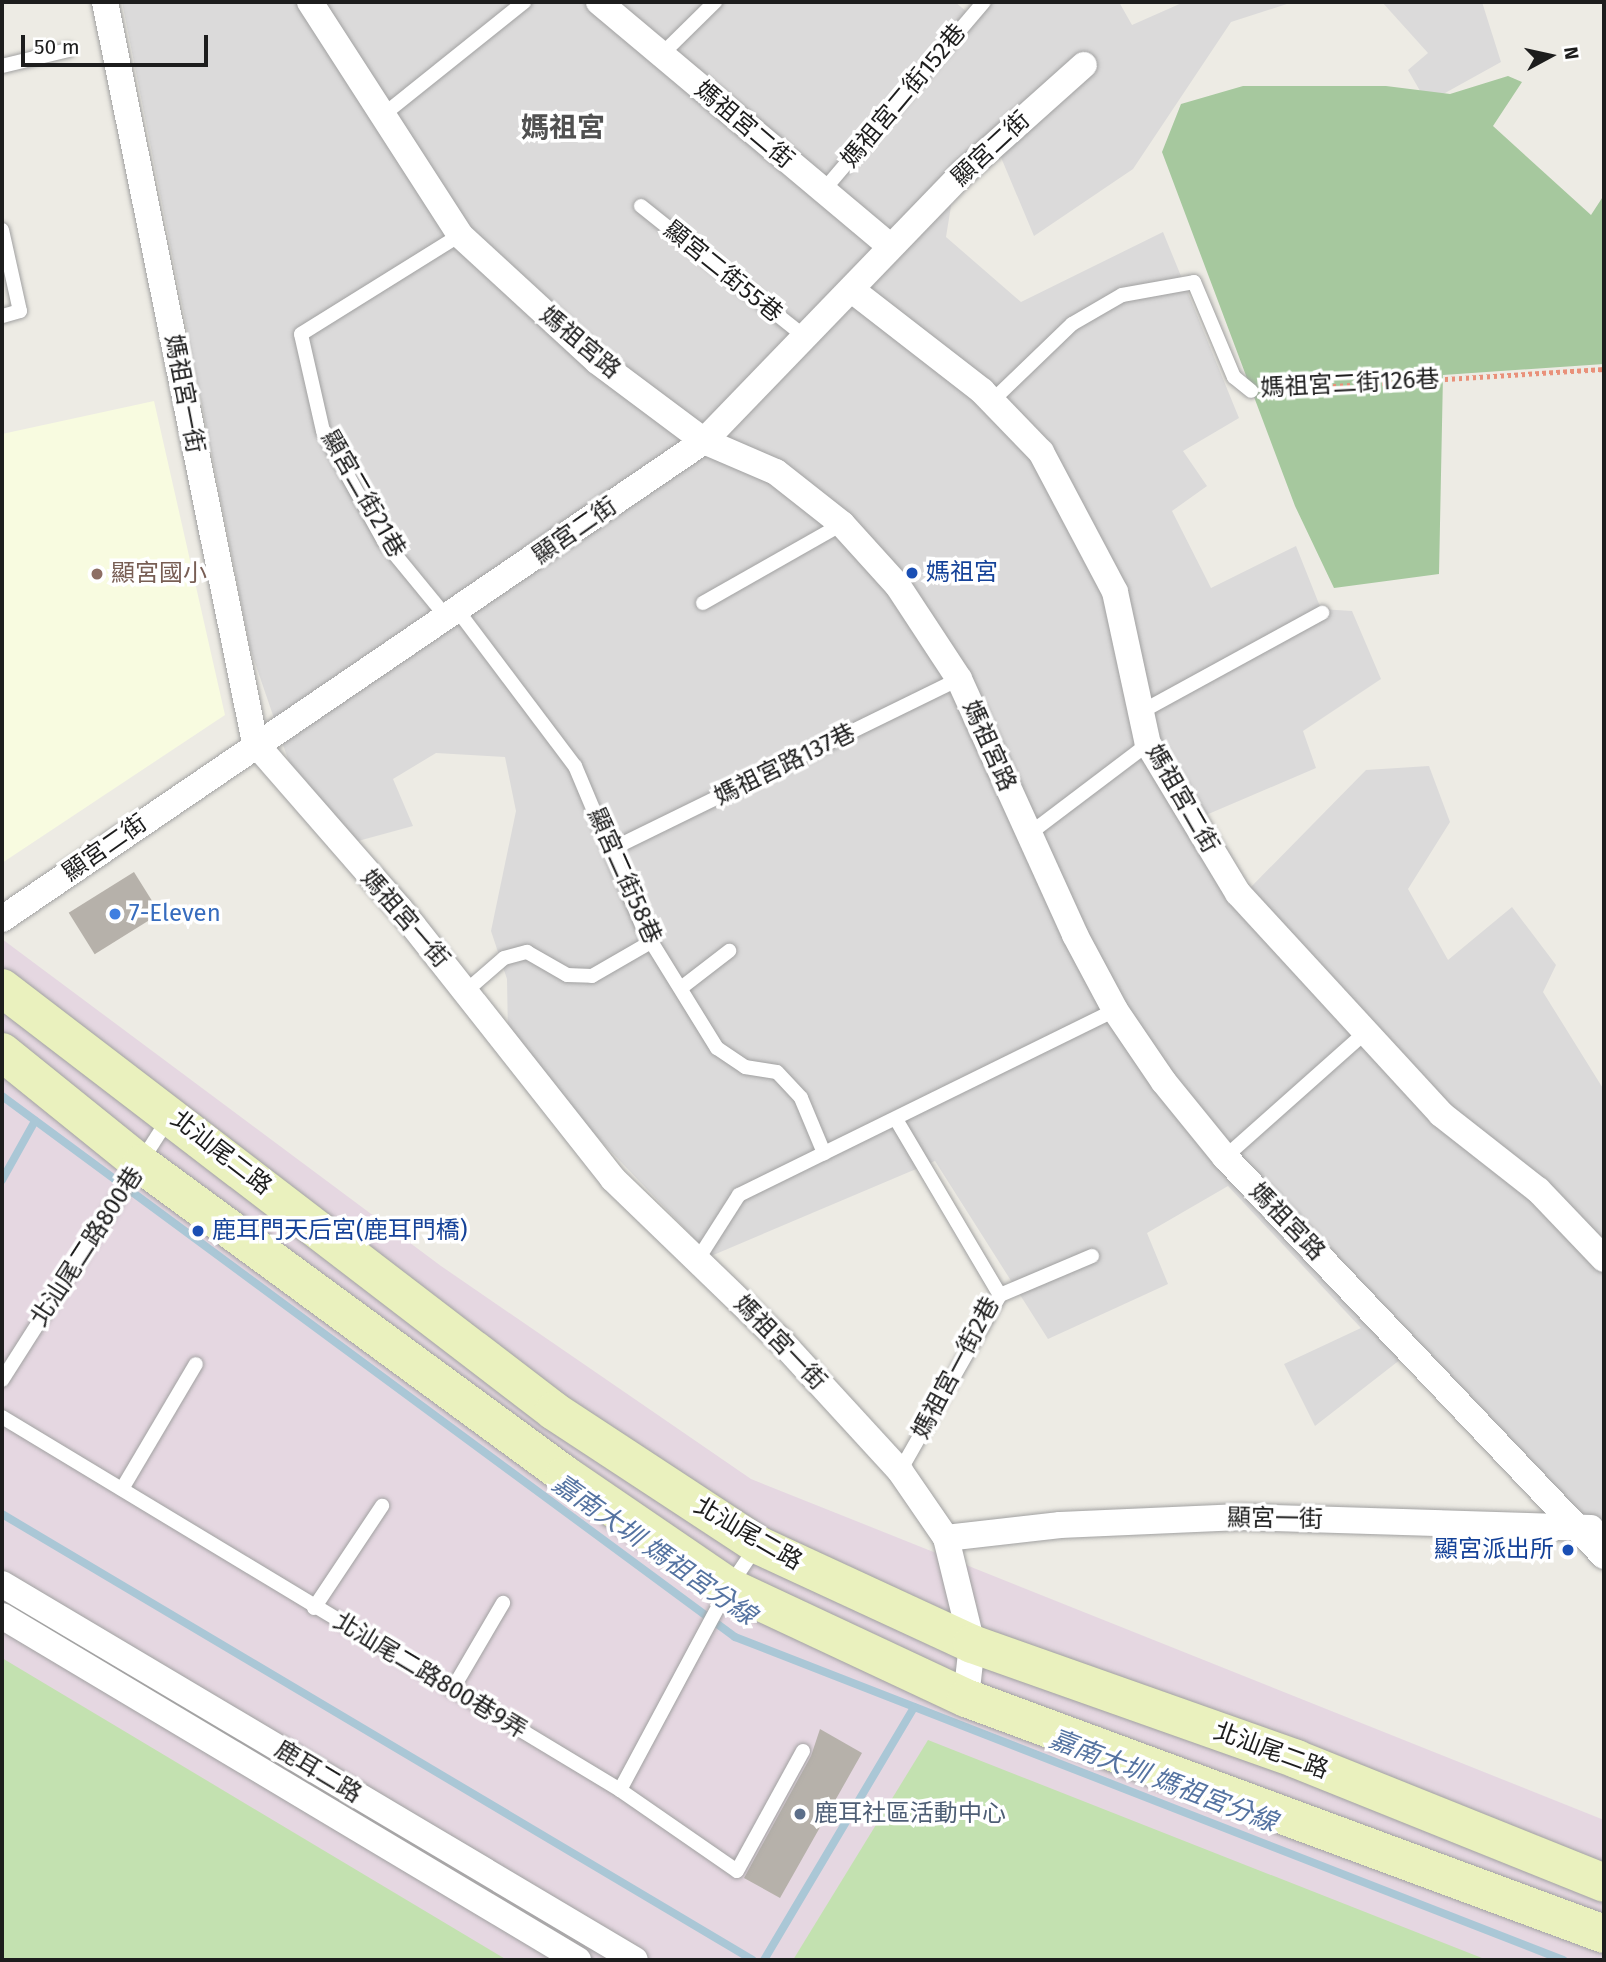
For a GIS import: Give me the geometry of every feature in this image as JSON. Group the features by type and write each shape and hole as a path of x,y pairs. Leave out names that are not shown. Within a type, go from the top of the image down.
{"street":[{"name":"媽祖宮一街","path":"105,2 255,743 466,991 613,1179 698,1259 900,1471 946,1538 972,1644 966,1698"},
{"name":"媽祖宮路","path":"310,2 460,235 597,361 704,441 776,472 842,524 898,586 959,679 1029,834 1115,1010 1225,1157 1592,1529 1604,1556"},
{"name":"媽祖宮二街","path":"599,2 890,246"},
{"name":"顯宮二街","path":"2,919 255,743 453,615 704,441 852,290 890,246 1084,65"},
{"name":"媽祖宮二街","path":"852,290 992,401 1041,453 1115,592 1139,713 1148,744 1238,893 1441,1114 1538,1190 1604,1259"},
{"name":"北汕尾二路","path":"2,988 171,1114 554,1411 758,1545 972,1644 1296,1759 1604,1882"},
{"name":"北汕尾二路","path":"2,1052 141,1164 565,1475 729,1587 966,1698 1604,1934"},
{"name":"顯宮一街","path":"946,1538 1060,1525 1241,1517 1592,1529"},
{"name":"鹿耳二路","path":"2,1584 635,1960"},
{"name":"鹿耳二路","path":"2,1616 578,1960"}],"lane":[{"path":"383,116 524,2"},
{"path":"661,55 715,2"},
{"name":"媽祖宮二街152巷","path":"823,191 984,2"},
{"path":"2,66 68,50"},
{"name":"顯宮二街55巷","path":"641,206 805,337"},
{"path":"2,230 20,311 2,316"},
{"name":"顯宮二街21巷","path":"453,615 384,541 323,432 301,334 460,235"},
{"name":"媽祖宮二街126巷","path":"992,401 1072,324 1122,295 1194,282 1234,377 1251,391"},
{"path":"703,603 842,524"},
{"path":"1139,713 1322,613"},
{"name":"顯宮二街58巷","path":"453,615 575,766 651,942 717,1048 746,1067 777,1072 801,1098 824,1153"},
{"name":"媽祖宮路137巷","path":"610,850 959,679"},
{"path":"1029,834 1148,744"},
{"path":"466,991 504,958 527,952 567,975 592,976 651,942"},
{"path":"681,988 729,951"},
{"path":"698,1259 739,1195 897,1121 1115,1010"},
{"path":"1225,1157 1366,1032"},
{"name":"北汕尾二路800巷","path":"2,1380 171,1114"},
{"name":"媽祖宮一街2巷","path":"897,1121 1000,1295 900,1471"},
{"path":"1000,1295 1092,1256"},
{"path":"122,1489 196,1364"},
{"name":"北汕尾二路800巷9弄","path":"2,1417 314,1608 620,1790 737,1871 803,1751"},
{"path":"314,1608 382,1506"},
{"path":"620,1790 729,1587 758,1545"},
{"path":"452,1690 503,1602"}],"path":[{"name":"媽祖宮二街126巷","path":"1251,391 1604,369"}],"shaded area":[{"path":"122,2 955,2 967,12 975,2 1119,2 1132,25 1184,2 1293,2 1231,22 1133,169 1034,236 1000,155 952,200 946,237 1021,302 1163,232 1239,418 1183,451 1207,486 1172,511 1211,588 1296,546 1321,609 1352,611 1381,679 1303,731 1316,768 1199,818 1250,888 1366,770 1429,766 1450,822 1408,889 1448,960 1512,907 1556,965 1543,992 1604,1090 1604,1526 1582,1522 1419,1345 1315,1426 1284,1364 1361,1328 1228,1186 1147,1233 1168,1284 1048,1339 935,1161 711,1256 533,1070 508,1035 507,979 491,931 516,811 505,757 436,753 393,779 413,826 347,844 292,771 251,651"},
{"path":"1382,2 1482,2 1501,62 1427,103 1408,70 1428,53"},
{"name":"顯宮國小","path":"154,401 225,715 2,863 2,434"},
{"path":"2,939 441,1266 751,1479 1604,1820 1604,1960 2,1960"}],"green space":[{"path":"1508,76 1522,82 1493,126 1591,215 1604,195 1604,364 1443,375 1439,574 1334,588 1295,506 1162,152 1181,104 1243,86 1386,86 1450,94"},
{"path":"2,1658 507,1960 2,1960"},
{"path":"928,1740 1487,1960 793,1960"}],"building":[{"name":"7-Eleven","path":"134,872 160,914 95,954 69,913"},
{"name":"鹿耳社區活動中心","path":"820,1729 862,1753 780,1898 744,1878 811,1756"}],"waterway":[{"name":"嘉南大圳 媽祖宮分線","path":"2,1096 735,1637 1563,1960"},
{"path":"2,1180 35,1121"},
{"path":"2,1514 753,1960"},
{"path":"764,1960 914,1707"}],"place":[{"name":"媽祖宮","path":"912,573"},
{"name":"顯宮國小","path":"97,574"},
{"name":"7-Eleven","path":"115,914"},
{"name":"鹿耳門天后宮(鹿耳門橋)","path":"198,1231"},
{"name":"顯宮派出所","path":"1568,1550"},
{"name":"鹿耳社區活動中心","path":"800,1814"}],"district":[{"name":"媽祖宮","path":"563,128"}]}
